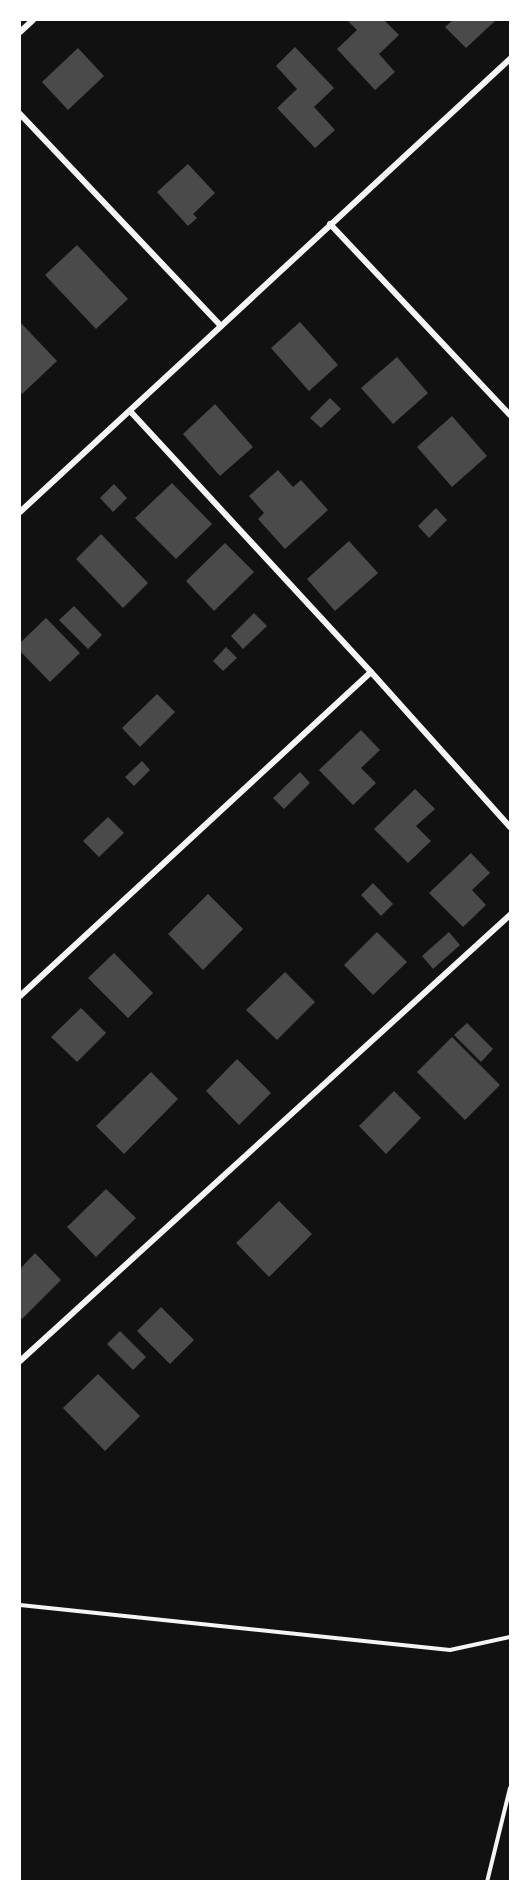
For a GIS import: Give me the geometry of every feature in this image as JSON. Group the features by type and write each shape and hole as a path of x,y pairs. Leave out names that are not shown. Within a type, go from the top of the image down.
{"street":[{"path":"20,32 33,20"},
{"path":"20,512 510,59"},
{"path":"20,114 221,326"},
{"path":"330,224 510,415"},
{"path":"130,411 371,672 510,827"},
{"path":"20,996 371,672"},
{"path":"20,1361 510,915"}],"path":[{"path":"20,1605 450,1650 510,1637"},
{"path":"487,1881 510,1788"}],"building":[{"path":"347,20 384,20 399,35 379,54 395,72 375,90 337,49 357,30"},
{"path":"453,20 496,20 466,48 445,27"},
{"path":"295,47 334,88 314,107 335,130 315,148 277,108 297,89 276,66"},
{"path":"78,48 104,76 68,110 42,82"},
{"path":"188,164 215,193 193,214 197,218 188,226 157,192"},
{"path":"77,245 128,299 96,329 45,275"},
{"path":"20,322 57,361 22,394 20,391"},
{"path":"300,322 338,365 309,391 271,348"},
{"path":"397,357 428,393 393,424 361,388"},
{"path":"330,398 341,409 321,428 310,418"},
{"path":"215,404 253,447 220,476 183,434"},
{"path":"452,416 487,456 452,487 417,447"},
{"path":"278,470 293,487 301,480 328,510 285,549 258,519 264,513 249,496"},
{"path":"172,483 212,524 176,559 135,518"},
{"path":"114,484 127,498 113,512 100,498"},
{"path":"436,508 447,520 429,538 418,526"},
{"path":"101,534 148,583 123,608 76,559"},
{"path":"349,541 378,573 335,611 307,579"},
{"path":"225,543 254,572 214,611 186,581"},
{"path":"74,606 102,635 88,649 59,620"},
{"path":"254,613 267,626 243,649 231,636"},
{"path":"46,618 80,653 50,682 20,651 20,643"},
{"path":"226,647 237,658 223,671 213,661"},
{"path":"157,694 175,712 140,747 122,728"},
{"path":"361,730 380,750 361,768 376,783 353,805 319,770"},
{"path":"142,761 150,770 134,786 125,777"},
{"path":"300,772 310,783 284,809 273,798"},
{"path":"415,789 435,809 416,826 431,841 408,863 374,829"},
{"path":"108,817 124,833 99,857 83,841"},
{"path":"471,853 490,873 472,890 486,905 463,927 429,893"},
{"path":"373,883 393,904 381,916 361,895"},
{"path":"208,894 243,929 203,970 168,934"},
{"path":"377,932 407,962 373,995 344,965"},
{"path":"449,932 460,945 433,969 422,956"},
{"path":"114,953 153,993 128,1018 88,978"},
{"path":"285,972 315,1002 277,1040 246,1010"},
{"path":"81,1008 106,1033 77,1062 51,1037"},
{"path":"467,1023 493,1049 481,1062 454,1035"},
{"path":"452,1037 500,1085 465,1120 417,1072"},
{"path":"237,1059 271,1093 239,1125 206,1091"},
{"path":"151,1072 178,1099 124,1154 96,1126"},
{"path":"394,1091 421,1118 386,1154 359,1126"},
{"path":"106,1189 136,1218 96,1257 67,1227"},
{"path":"279,1201 312,1234 269,1277 236,1243"},
{"path":"35,1253 61,1280 22,1319 20,1317 20,1269"},
{"path":"161,1307 194,1340 170,1364 137,1331"},
{"path":"120,1331 146,1357 133,1370 107,1344"},
{"path":"98,1374 140,1416 105,1451 63,1408"}]}
